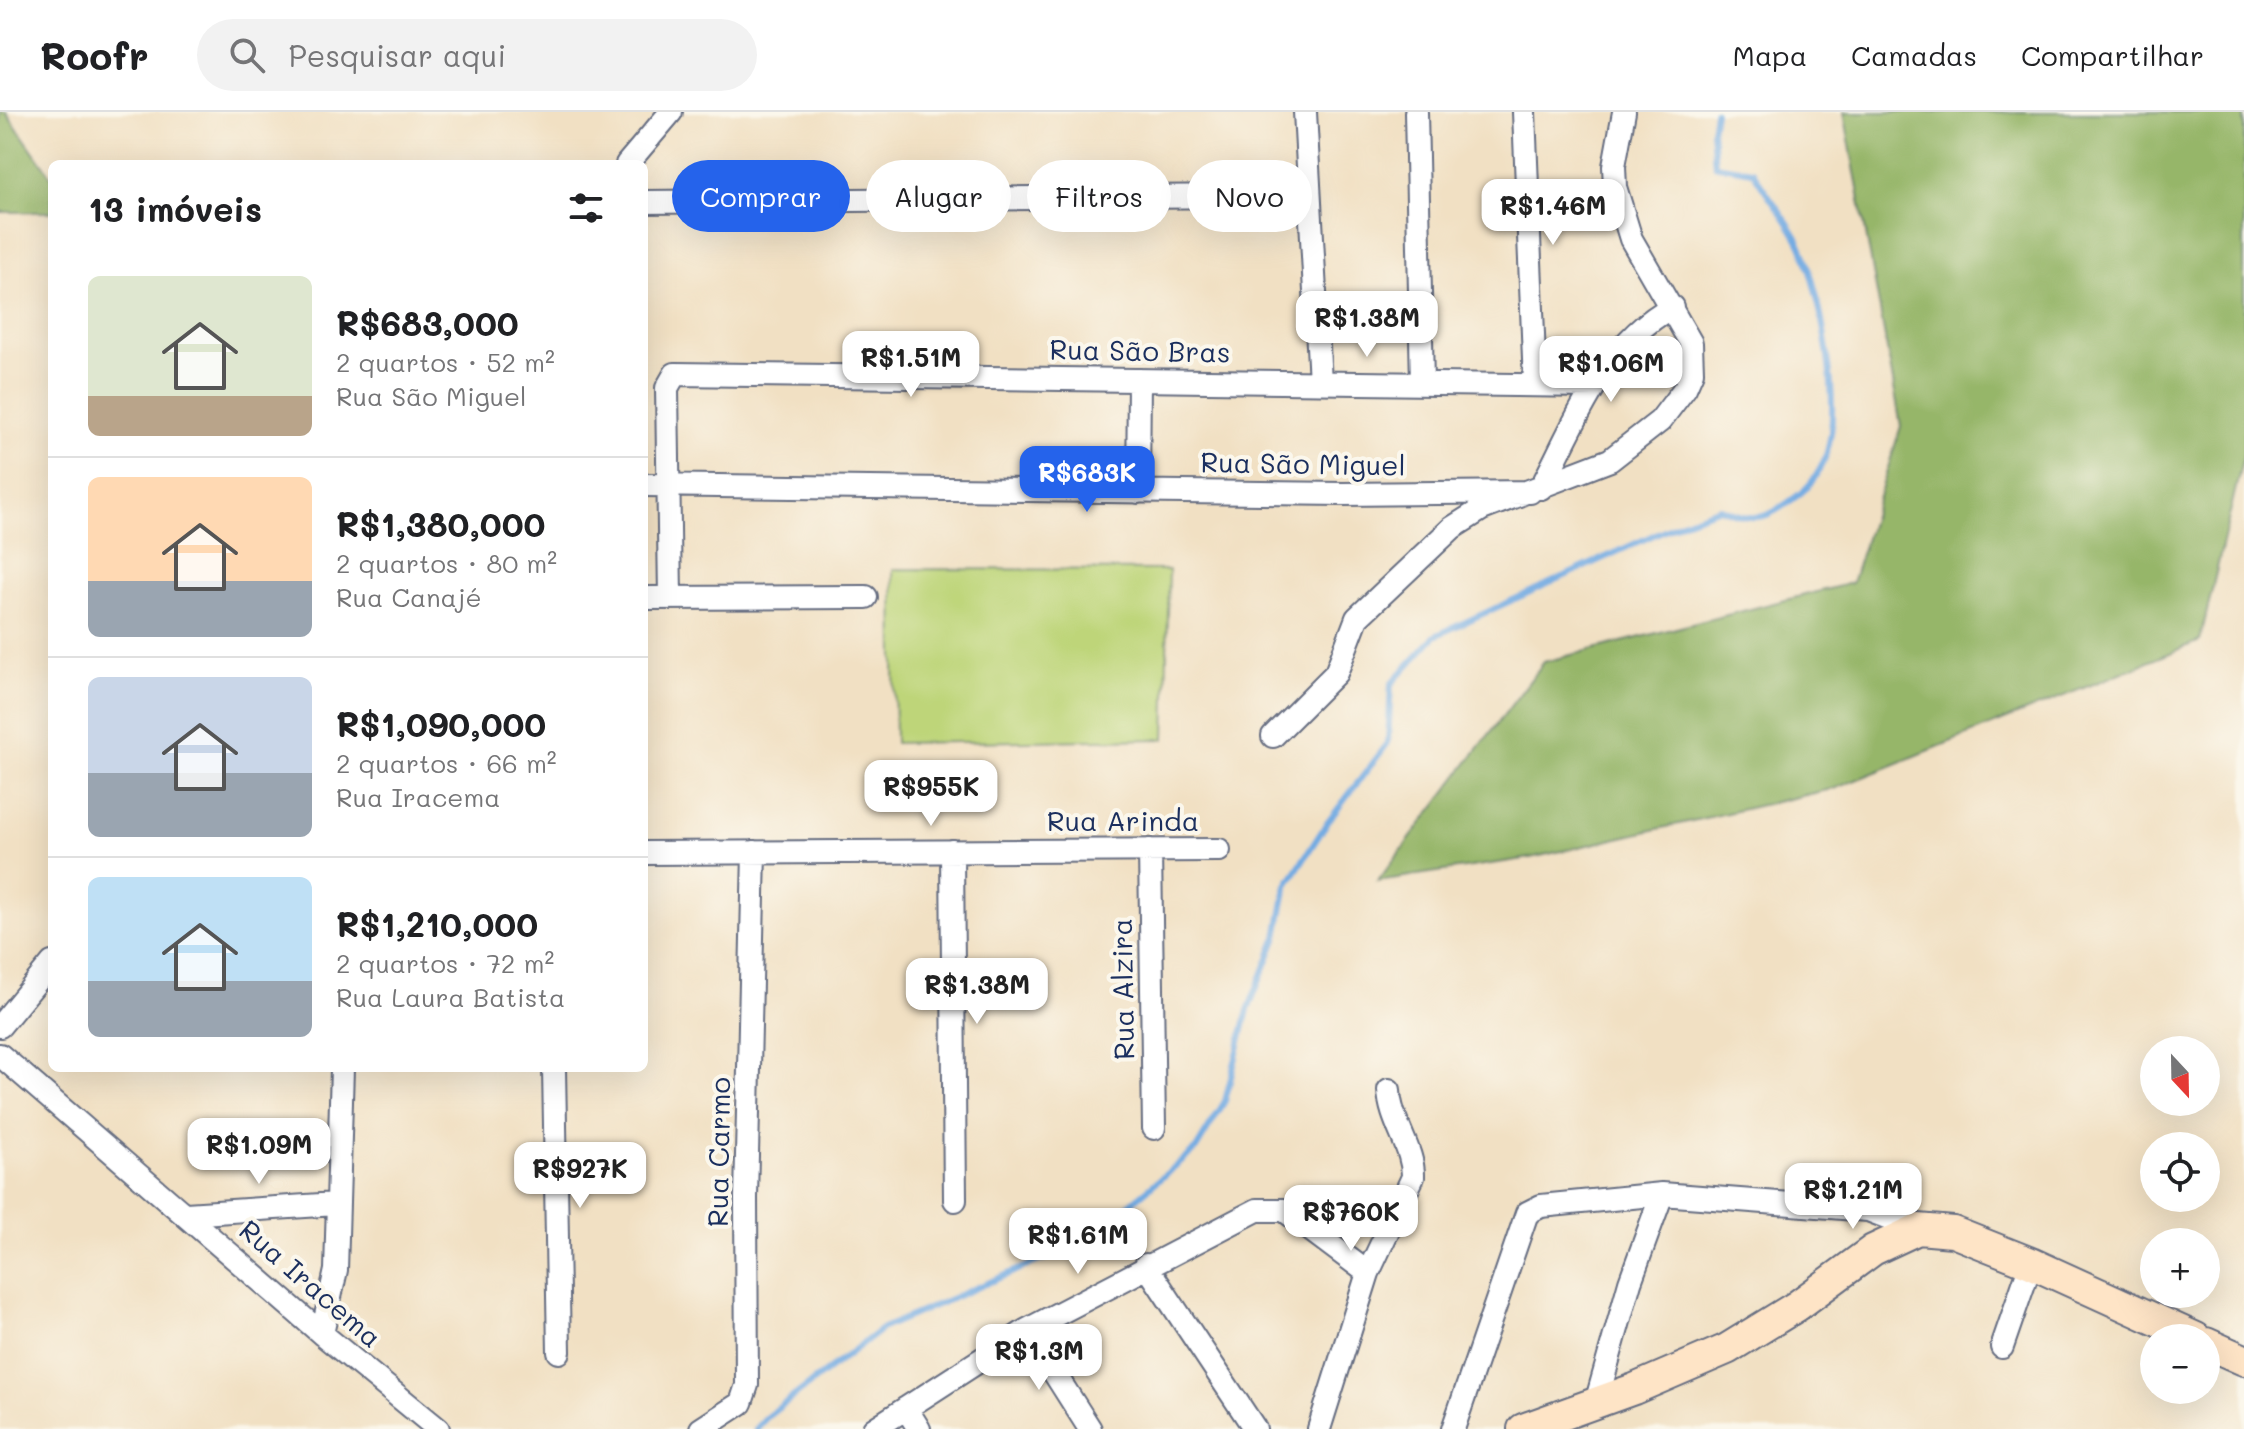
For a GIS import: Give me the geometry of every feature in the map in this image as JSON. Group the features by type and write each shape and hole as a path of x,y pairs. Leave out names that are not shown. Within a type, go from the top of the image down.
{"street":[{"path":"632,160 671,112"},
{"path":"1305,112 1320,382"},
{"path":"1416,112 1422,383"},
{"path":"1524,112 1535,384"},
{"path":"1273,736 1336,673 1351,627 1384,590 1466,517 1610,460 1637,442 1660,421 1685,388 1692,372 1691,343 1631,239 1620,208 1614,166 1624,112"},
{"path":"648,196 1187,196"},
{"path":"1536,490 1594,386 1636,331 1672,307"},
{"name":"Rua São Bras","path":"668,485 667,388 675,374 684,372 1594,386"},
{"path":"1138,492 1139,380"},
{"name":"Rua São Miguel","path":"648,485 1138,492 1536,490"},
{"path":"668,485 670,598"},
{"path":"648,598 866,597"},
{"name":"Rua Alzira","path":"1150,850 1154,1128"},
{"name":"Rua Arinda","path":"648,853 1219,850"},
{"path":"952,851 955,1200"},
{"name":"Rua Carmo","path":"701,1429 741,1403 747,1385 746,1198 754,852"},
{"path":"0,1026 48,968"},
{"name":"Rua Iracema","path":"0,1055 322,1334 438,1429"},
{"path":"322,1334 336,1270 342,1072"},
{"path":"554,1072 559,1352"},
{"path":"1319,1429 1368,1273 1413,1177 1411,1162 1393,1118 1389,1090"},
{"path":"1596,1403 1630,1282 1662,1194"},
{"path":"1453,1429 1527,1213 1541,1206 1662,1194 1868,1210 1918,1229 1953,1232 2031,1263 2165,1324"},
{"path":"186,1214 336,1204"},
{"path":"874,1429 1027,1330 1236,1219 1271,1207 1298,1218 1368,1273"},
{"path":"1523,1429 1596,1403 1727,1349 1797,1306 1873,1250 1918,1229"},
{"path":"2002,1347 2031,1263"},
{"path":"1146,1265 1255,1429"},
{"path":"1027,1330 1090,1429"},
{"path":"2220,1349 2244,1360"},
{"path":"906,1408 919,1429"}],"green space":[{"path":"0,112 6,112 48,172 48,212 0,212"},
{"path":"1844,112 2244,112 2244,453 2200,641 1836,788 1531,858 1378,881 1544,662 1852,583 1901,426"},
{"path":"893,569 1169,570 1165,739 895,743"}],"waterway":[{"path":"756,1429 768,1416 883,1328 1085,1241 1196,1149 1225,1101 1248,1010 1277,937 1287,885 1327,823 1388,743 1391,684 1435,636 1684,521 1720,508 1743,516 1768,514 1802,492 1815,477 1827,452 1832,406 1827,349 1816,293 1798,239 1753,171 1715,165 1712,130 1715,112"}]}
